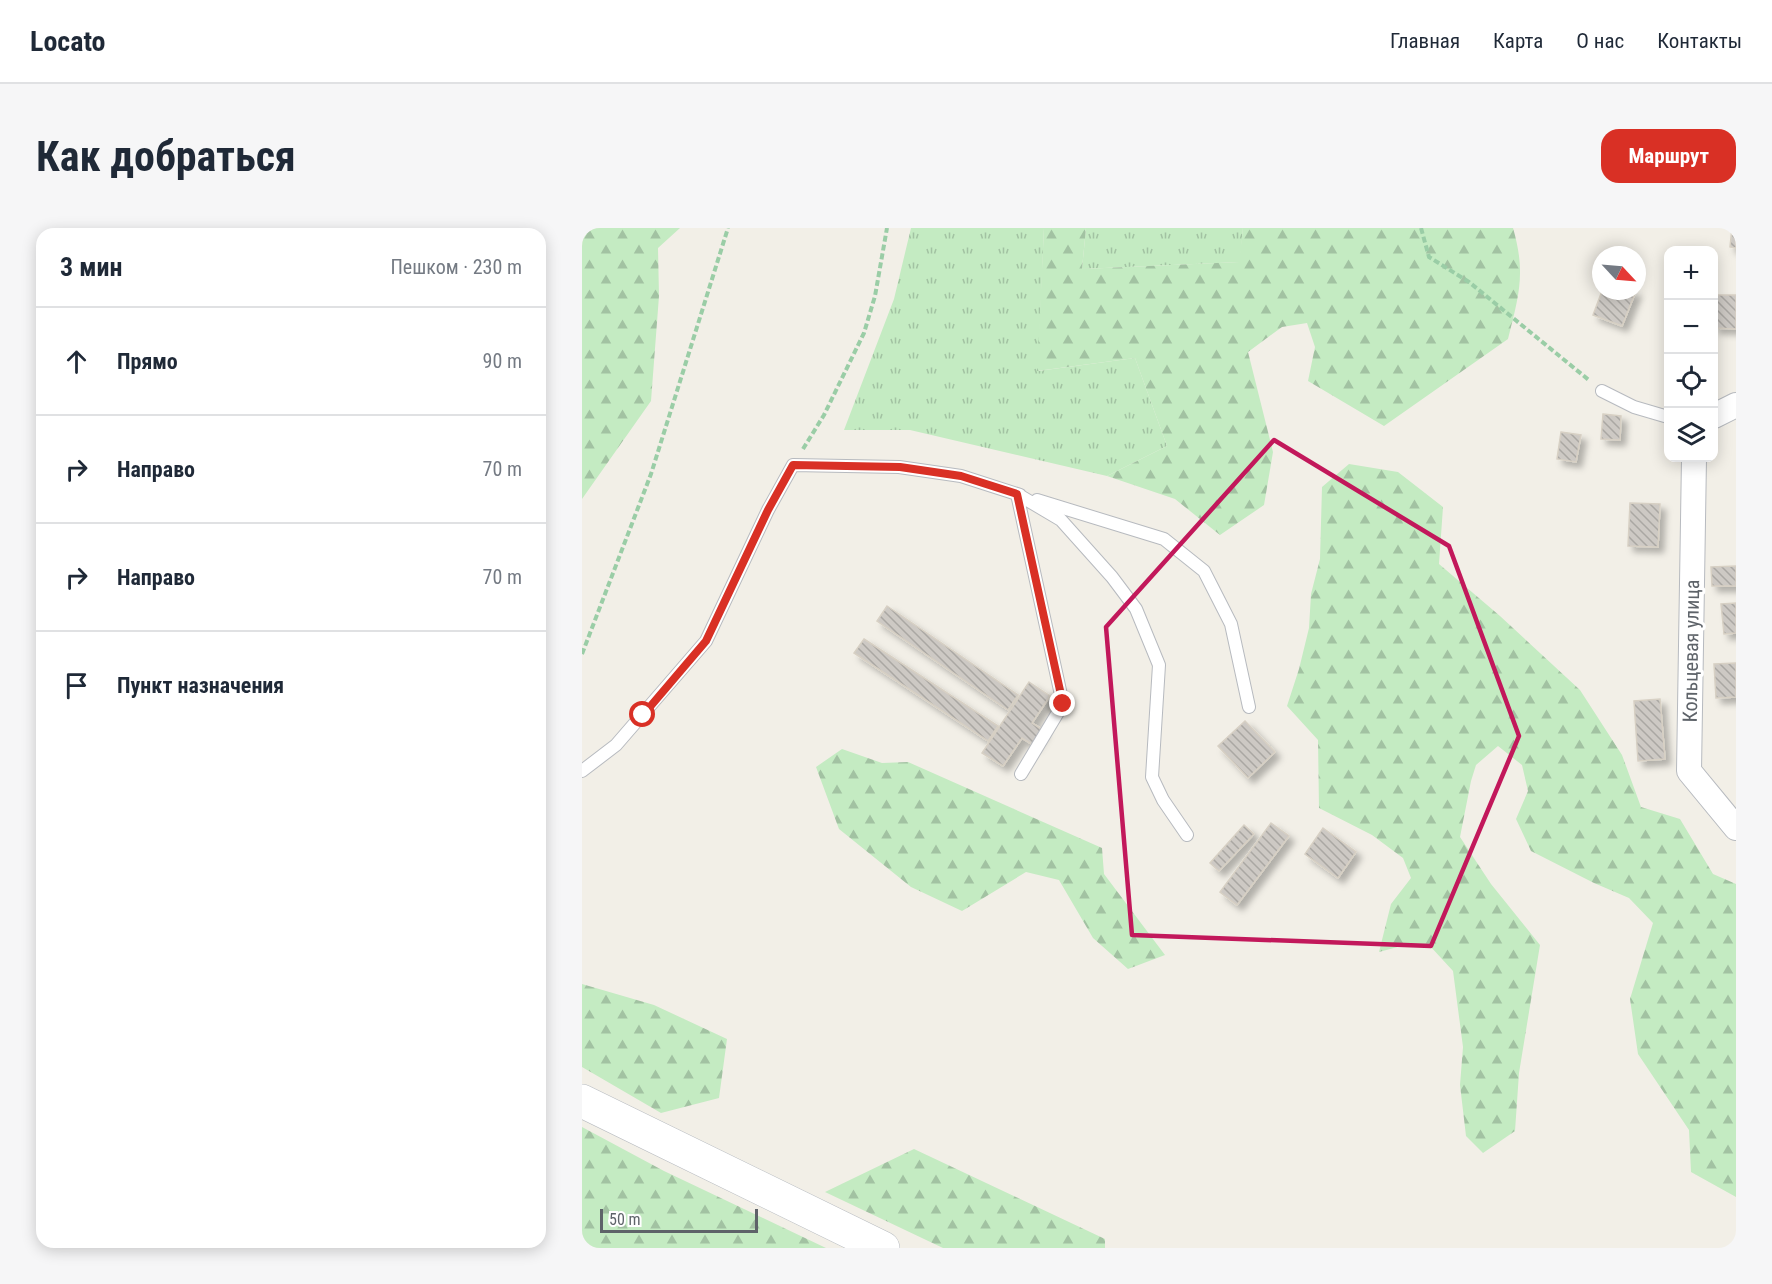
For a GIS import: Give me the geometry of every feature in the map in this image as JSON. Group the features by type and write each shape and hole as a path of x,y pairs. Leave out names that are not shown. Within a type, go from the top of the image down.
{"main road":[{"path":"582,1101 883,1248"}],"street":[{"path":"1718,414 1736,405"},
{"name":"Кольцевая улица","path":"1694,462 1689,771 1736,828"}],"lane":[{"path":"1602,391 1634,407 1664,416"},
{"path":"582,771 616,745 706,641 768,510 793,465 900,467 961,476 1164,539 1204,571 1231,624 1250,707"},
{"path":"1017,494 1063,704 1021,774"},
{"path":"1017,494 1061,520 1112,577 1136,609 1160,665 1152,777 1163,800 1187,835"}],"path":[{"path":"582,654 651,474 728,228"},
{"path":"793,465 824,415 864,333 875,296 887,228"},
{"path":"1421,228 1429,257 1469,282 1602,391"}],"highlighted area":[{"path":"1274,440 1449,546 1519,736 1431,946 1132,935 1106,627"}],"green space":[{"path":"582,228 680,228 658,248 659,296 651,401 582,499"},
{"path":"911,228 1044,228 1038,371 1135,358 1167,446 1107,476 910,430 844,430 894,299"},
{"path":"1044,228 1086,228 1082,269 1239,262 1243,228 1513,228 1519,258 1519,284 1508,339 1384,426 1308,381 1315,347 1307,323 1282,327 1248,352 1273,452 1264,505 1220,535 1175,499 1107,476 1167,446 1135,358 1037,371"},
{"path":"1086,228 1243,228 1240,262 1082,269"},
{"path":"1349,464 1398,472 1443,507 1439,564 1500,616 1580,690 1622,755 1641,807 1680,819 1713,874 1736,884 1736,1197 1691,1172 1689,1130 1638,1054 1630,999 1653,923 1629,898 1531,851 1516,819 1528,791 1522,765 1498,746 1476,765 1460,837 1491,884 1540,945 1519,1073 1515,1131 1483,1153 1466,1136 1460,1085 1463,1047 1453,971 1430,946 1405,945 1379,952 1391,904 1411,878 1403,858 1372,835 1319,808 1318,740 1287,706 1309,628 1311,594 1320,559 1322,487"},
{"path":"842,749 882,763 908,762 1102,848 1104,874 1165,955 1128,969 1093,938 1059,880 1026,872 962,911 911,887 839,829 816,767"},
{"path":"582,984 654,1005 727,1039 719,1098 661,1113 582,1067"},
{"path":"582,1127 664,1171 826,1248 582,1248"},
{"path":"914,1149 1105,1239 1105,1248 943,1248 825,1192"}],"building":[{"path":"1732,228 1736,228 1736,248 1730,247"},
{"path":"1718,295 1736,295 1736,329 1718,328"},
{"path":"1599,300 1632,300 1622,326 1593,315"},
{"path":"1603,414 1621,416 1620,440 1601,439"},
{"path":"1561,432 1581,435 1576,462 1557,459"},
{"path":"1630,503 1660,504 1658,547 1628,546"},
{"path":"1736,566 1736,586 1712,586 1711,567"},
{"path":"1736,603 1736,633 1724,634 1721,604"},
{"path":"887,606 1018,695 1008,710 877,621"},
{"path":"864,639 998,726 988,741 854,653"},
{"path":"1736,663 1736,697 1716,698 1714,664"},
{"path":"1029,682 1050,696 1032,723 1043,730 1033,745 1022,738 1003,766 982,753"},
{"path":"1660,699 1665,759 1638,761 1634,701"},
{"path":"1245,721 1275,752 1248,778 1218,746"},
{"path":"1271,823 1289,836 1237,905 1220,892"},
{"path":"1244,825 1254,834 1219,871 1210,863"},
{"path":"1323,828 1356,852 1338,878 1305,854"}],"route":[{"path":"643,715 706,641 768,510 793,465 900,467 961,476 1017,494 1063,704"}]}
